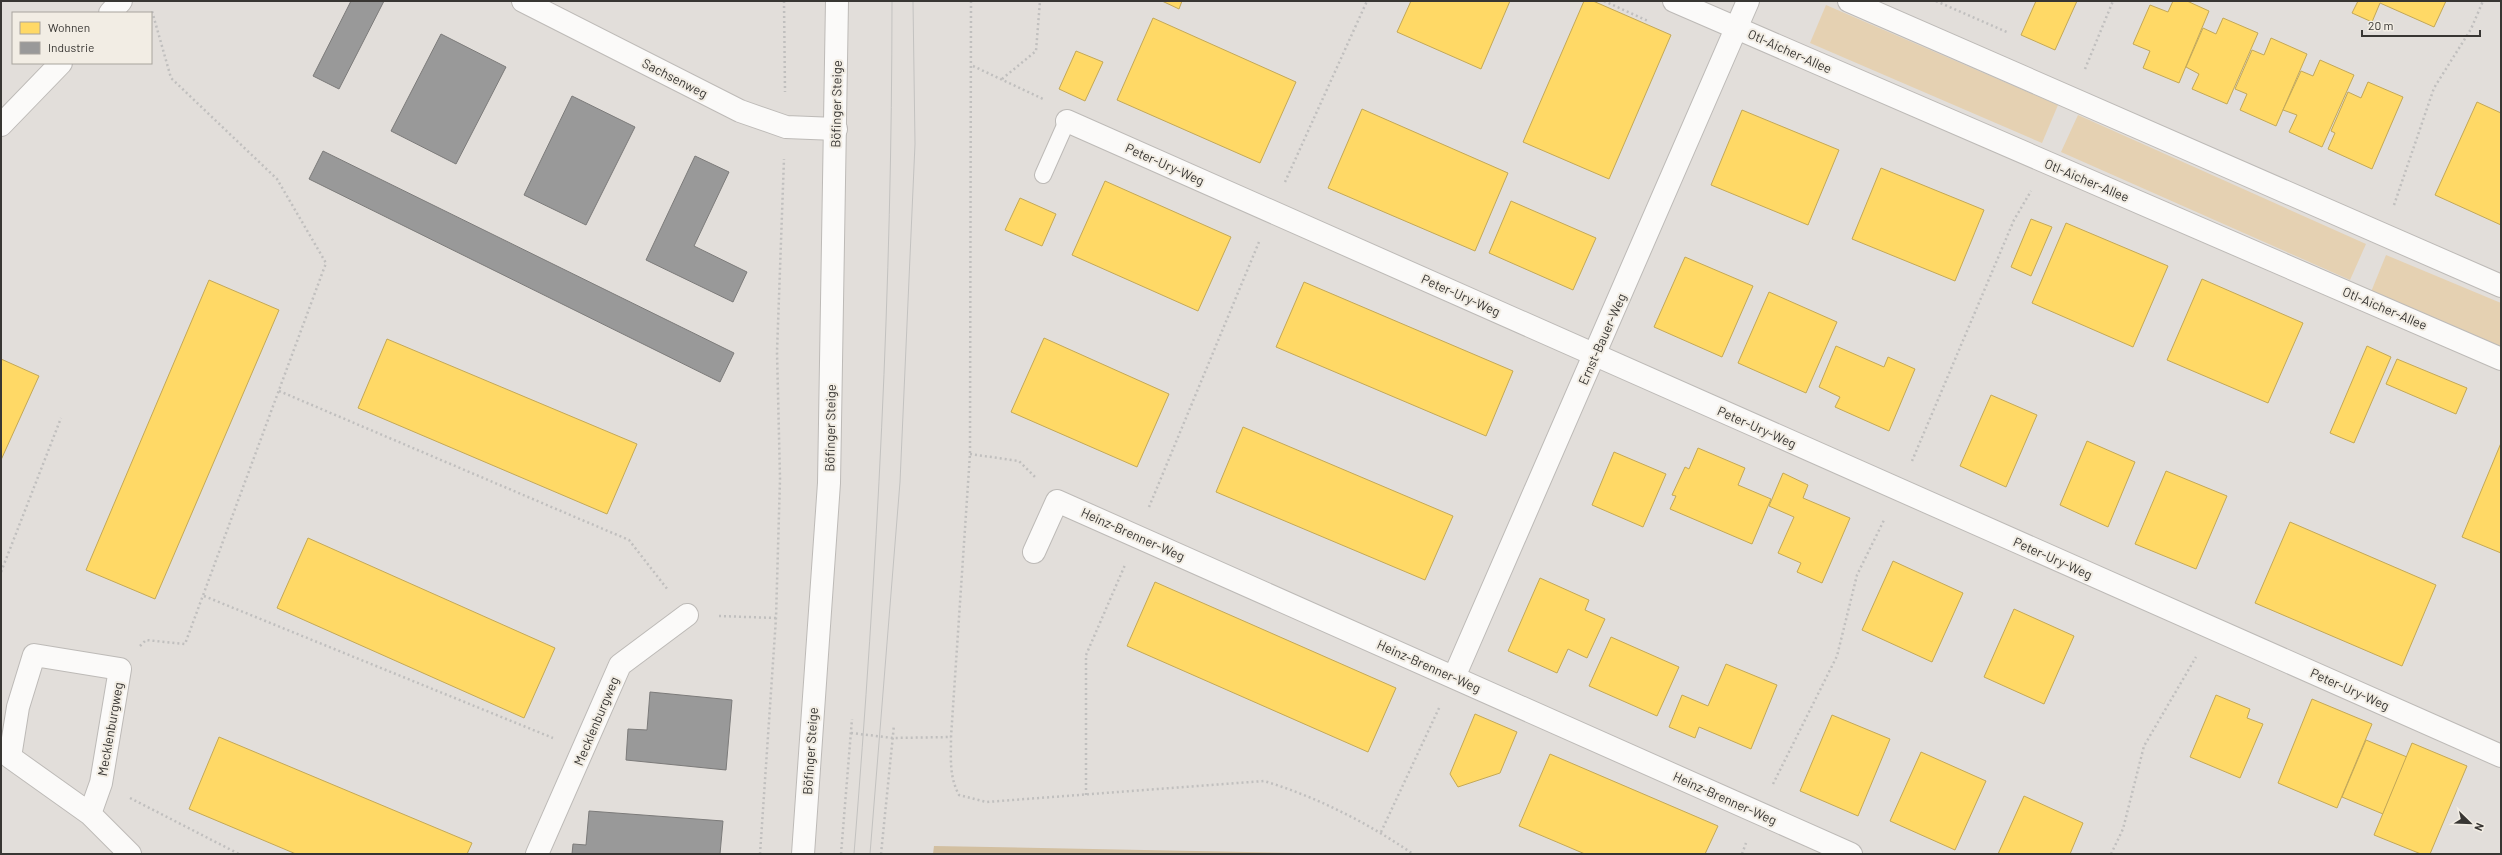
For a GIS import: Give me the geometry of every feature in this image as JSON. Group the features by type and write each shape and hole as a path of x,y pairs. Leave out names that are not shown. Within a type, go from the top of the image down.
{"street":[{"path":"111,12 121,1"},
{"name":"Sachsenweg","path":"523,1 740,111 786,127 836,129"},
{"name":"Böfinger Steige","path":"804,854 829,483 837,1"},
{"name":"Otl-Aicher-Allee","path":"1674,1 2501,359"},
{"name":"Ernst-Bauer-Weg","path":"1454,677 1748,1"},
{"path":"1849,1 2501,286"},
{"path":"1,125 60,64"},
{"name":"Peter-Ury-Weg","path":"1067,121 2501,756"},
{"path":"1034,552 1057,501"},
{"name":"Heinz-Brenner-Weg","path":"1057,501 1851,854"},
{"name":"Mecklenburgweg","path":"536,854 620,665 687,615"},
{"name":"Mecklenburgweg","path":"90,814 101,783 120,669 34,655 18,707 10,757 90,814 130,854"}],"lane":[{"path":"1043,175 1067,121"}],"path":[{"path":"760,854 776,618 780,479 777,352 786,127 784,1"},
{"path":"971,1 973,66 970,454 950,772 959,796 986,802 1264,781 1292,789 1381,832 1413,854"},
{"path":"1002,79 1036,51 1040,1"},
{"path":"1086,795 1086,655 1272,212 1368,1"},
{"path":"2072,99 2113,1"},
{"path":"2382,234 2395,204 2434,88 2471,29 2483,1"},
{"path":"120,669 146,640 185,644 326,263 277,179 171,78 152,12"},
{"path":"973,66 1040,95 1067,121"},
{"path":"1757,812 1787,759 1837,656 1857,575 1925,434 2014,220 2044,161"},
{"path":"279,391 629,540 687,615 776,618"},
{"path":"1,572 60,418"},
{"path":"970,454 1019,461 1057,501"},
{"path":"204,596 583,750"},
{"path":"2111,854 2123,829 2144,746 2212,628"},
{"path":"1381,832 1454,677"},
{"path":"841,854 852,719"},
{"path":"882,854 894,725"},
{"path":"851,733 893,738 951,737"},
{"path":"101,783 239,854"}],"shaded area":[{"path":"1826,5 2058,105 2042,143 1810,43"},
{"path":"2078,115 2366,244 2350,280 2061,152"},
{"path":"2386,255 2501,303 2501,347 2371,292"},
{"path":"934,846 1301,853 1301,854 933,854"}],"building: Wohnen":[{"path":"1162,1 1182,1 1179,9"},
{"path":"1411,1 1510,1 1481,69 1397,32"},
{"path":"1584,1 1593,1 1671,35 1609,179 1523,142"},
{"path":"2036,1 2077,1 2055,50 2021,35"},
{"path":"2173,1 2187,1 2209,11 2179,83 2143,68 2150,51 2133,44 2150,5 2168,12"},
{"path":"2358,1 2446,1 2434,27 2380,3 2372,22 2352,13"},
{"path":"1153,18 1296,82 1260,163 1117,100"},
{"path":"2223,18 2258,33 2227,104 2192,89 2199,74 2186,67 2203,28 2216,34"},
{"path":"2271,38 2307,54 2276,126 2240,110 2247,94 2235,89 2252,50 2264,55"},
{"path":"1076,51 1103,62 1085,101 1059,89"},
{"path":"2320,60 2354,75 2322,147 2289,132 2297,115 2283,110 2301,71 2313,76"},
{"path":"2368,82 2403,97 2372,169 2328,149 2335,133 2331,131 2348,92 2361,98"},
{"path":"2477,102 2501,113 2501,225 2435,195"},
{"path":"1362,109 1508,173 1475,251 1328,188"},
{"path":"1742,110 1839,150 1808,225 1711,185"},
{"path":"1881,168 1984,210 1955,281 1852,239"},
{"path":"1105,181 1231,237 1198,311 1072,255"},
{"path":"1020,198 1056,214 1042,246 1005,230"},
{"path":"1511,201 1596,238 1573,290 1489,253"},
{"path":"2031,219 2052,227 2031,276 2011,267"},
{"path":"2066,223 2168,266 2133,347 2032,303"},
{"path":"1685,257 1753,286 1722,357 1654,327"},
{"path":"2202,279 2303,323 2268,403 2167,360"},
{"path":"209,280 279,310 155,599 86,570"},
{"path":"1304,282 1513,371 1486,436 1276,347"},
{"path":"1769,292 1837,322 1806,393 1738,363"},
{"path":"1044,338 1169,394 1137,467 1011,412"},
{"path":"387,339 637,444 607,514 358,408"},
{"path":"1836,346 1884,367 1888,357 1915,369 1889,431 1835,407 1840,397 1819,387"},
{"path":"2367,346 2391,357 2354,443 2330,433"},
{"path":"1,359 39,376 1,460"},
{"path":"2397,359 2467,388 2456,414 2386,384"},
{"path":"1991,395 2037,415 2006,487 1960,466"},
{"path":"1243,427 1453,516 1425,580 1216,492"},
{"path":"2087,441 2135,462 2108,527 2060,505"},
{"path":"2501,443 2501,553 2462,537"},
{"path":"1698,448 1745,468 1738,485 1771,499 1752,544 1670,509 1676,496 1672,495 1685,467 1689,469"},
{"path":"1614,452 1666,474 1643,527 1592,505"},
{"path":"2166,471 2227,496 2196,569 2135,544"},
{"path":"1783,473 1808,485 1803,498 1850,518 1822,583 1797,572 1801,563 1778,553 1794,517 1769,506"},
{"path":"2290,522 2436,585 2402,666 2255,603"},
{"path":"308,538 555,648 524,718 277,608"},
{"path":"1893,561 1963,593 1932,662 1862,630"},
{"path":"1540,578 1589,600 1585,610 1605,619 1587,658 1568,649 1557,673 1508,651"},
{"path":"1155,582 1396,688 1368,752 1127,646"},
{"path":"2014,609 2074,636 2044,704 1984,677"},
{"path":"1611,637 1679,667 1657,716 1589,686"},
{"path":"1726,664 1777,685 1751,749 1699,727 1695,738 1669,727 1682,695 1708,706"},
{"path":"2216,695 2250,709 2247,718 2263,724 2240,778 2190,757"},
{"path":"2312,699 2372,724 2337,808 2278,783"},
{"path":"1475,714 1517,732 1500,773 1458,787 1450,774"},
{"path":"1832,715 1890,739 1858,816 1800,791"},
{"path":"219,737 472,843 467,854 296,854 189,809"},
{"path":"2366,740 2407,757 2383,814 2342,797"},
{"path":"2412,743 2467,766 2430,854 2421,854 2374,835"},
{"path":"1921,752 1986,781 1955,850 1890,821"},
{"path":"1550,754 1718,826 1705,854 1585,854 1519,826"},
{"path":"2024,796 2083,823 2070,854 1998,854"}],"building: Industrie":[{"path":"351,1 384,1 339,89 313,76"},
{"path":"441,34 506,67 456,164 391,131"},
{"path":"572,96 635,127 586,225 524,195"},
{"path":"323,151 734,353 720,382 309,179"},
{"path":"695,156 729,172 694,246 747,272 733,302 646,260"},
{"path":"650,692 732,700 726,770 626,760 628,729 647,730"},
{"path":"589,811 723,821 720,854 572,854 573,844 586,845"}],"tram line":[{"path":"854,854 870,641 882,428 889,215 892,1"},
{"path":"870,854 900,482 915,144 913,1"}]}
